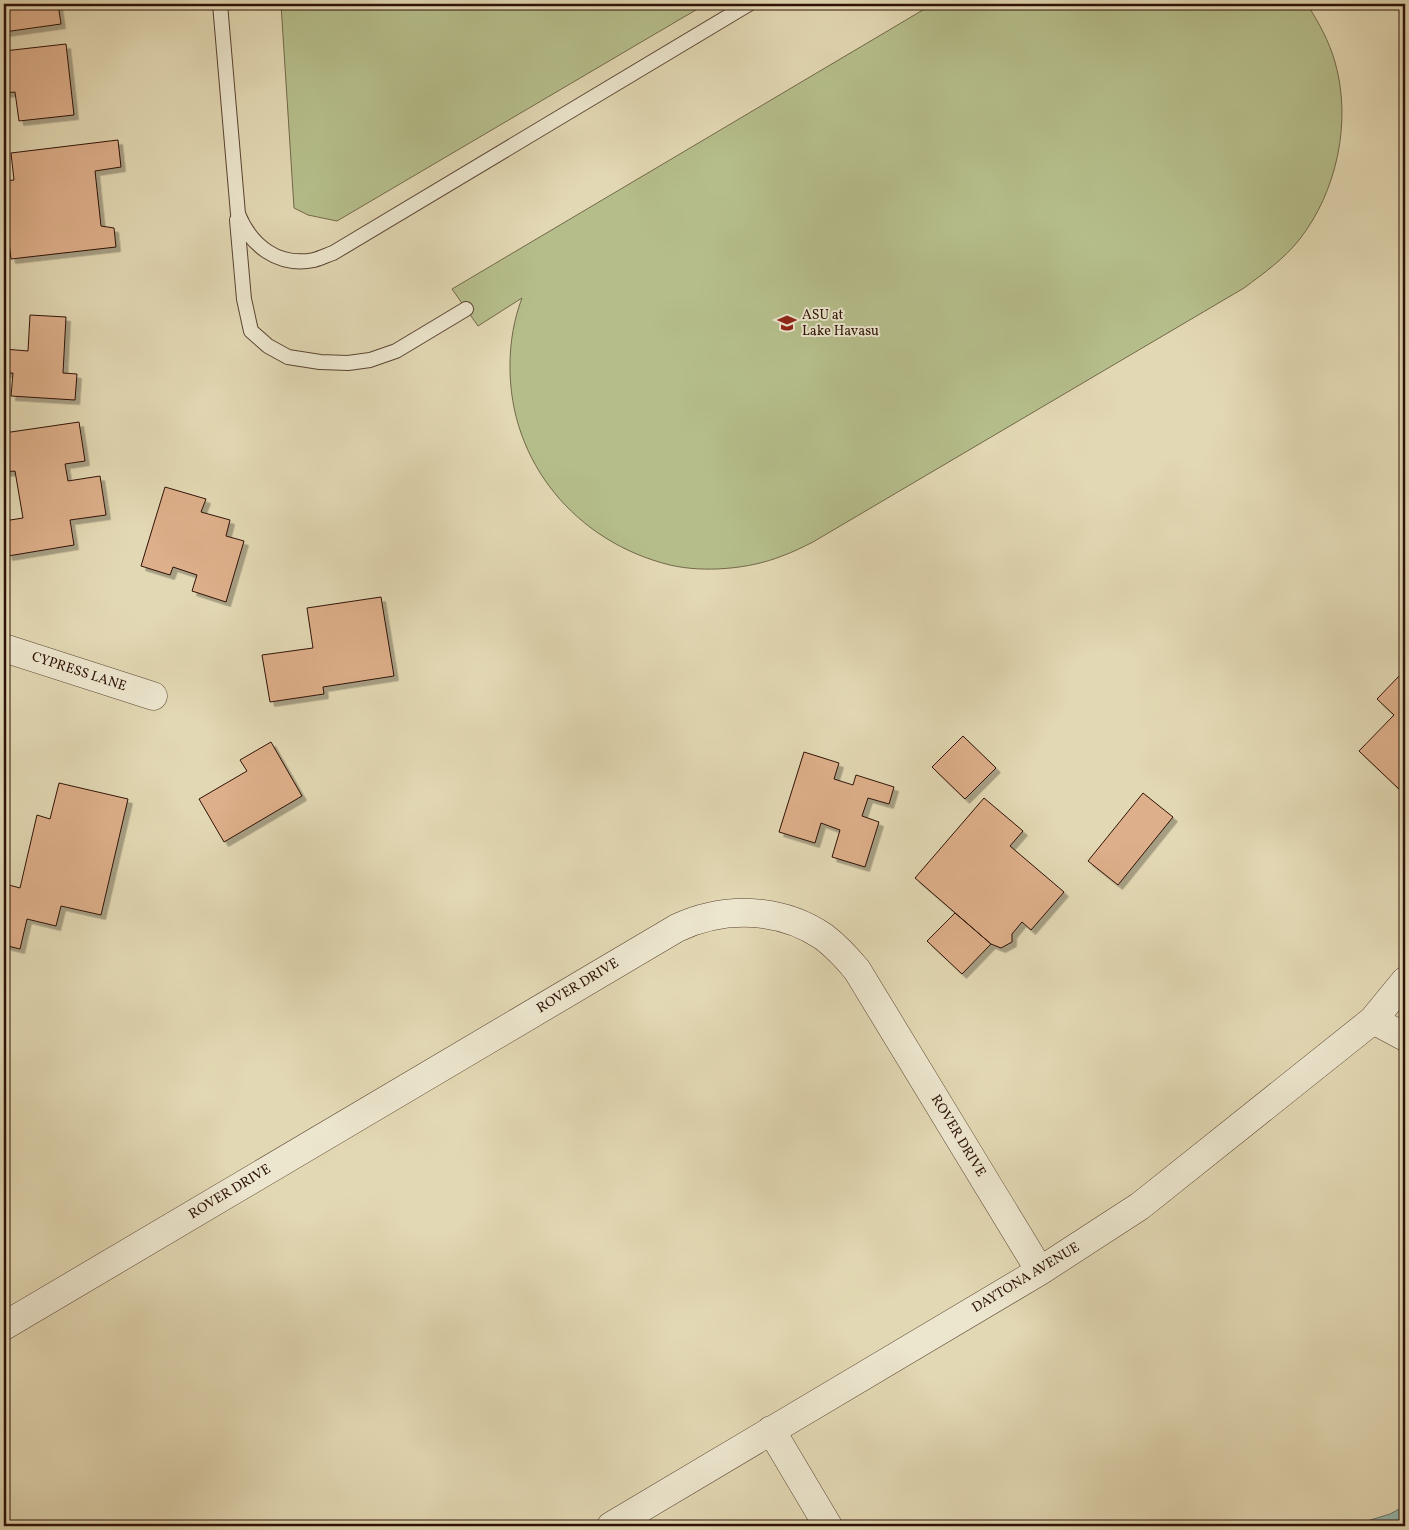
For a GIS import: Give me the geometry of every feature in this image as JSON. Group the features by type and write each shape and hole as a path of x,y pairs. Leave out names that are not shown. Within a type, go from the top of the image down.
{"street":[{"name":"CYPRESS LANE","path":"4,648 153,696"},
{"name":"ROVER DRIVE","path":"4,1326 677,928 710,916 733,912 768,915 802,925 832,944 857,970 1040,1271"},
{"name":"DAYTONA AVENUE","path":"611,1526 1040,1271 1140,1206 1373,1020 1405,982"},
{"path":"1373,1020 1405,1037"},
{"path":"771,1430 828,1526"}],"lane":[{"path":"220,4 244,299 251,331 268,346 288,357 320,362 348,363 370,360 396,350 466,308"},
{"path":"236,204 238,214 249,236 258,246 270,253 296,261 314,260 326,256 749,4"}],"green space":[{"path":"281,4 706,4 337,221 308,215 294,208"},
{"path":"933,4 1307,4 1316,18 1333,54 1340,85 1342,108 1338,155 1332,178 1312,221 1287,253 1244,288 813,542 794,551 741,567 697,569 670,565 636,554 605,538 578,517 554,493 535,465 521,434 513,400 510,365 513,331 522,298 478,326 452,289"}],"water":[{"path":"1405,1506 1405,1526 1351,1526 1390,1514"}],"building":[{"path":"4,4 58,4 61,24 4,32"},
{"path":"66,44 74,115 19,121 15,92 4,93 4,51"},
{"path":"118,140 121,167 95,171 101,226 114,228 116,247 11,259 9,242 4,242 4,181 14,180 11,153"},
{"path":"30,315 66,317 63,373 77,374 75,400 11,396 13,373 4,373 4,349 28,351"},
{"path":"79,422 85,461 65,464 68,481 100,476 106,515 70,520 74,545 8,556 4,521 23,518 15,471 4,472 4,433"},
{"path":"165,487 206,499 201,512 230,520 226,536 244,541 226,602 192,591 197,575 173,567 170,575 141,566"},
{"path":"381,597 394,676 323,687 324,694 270,702 262,655 313,648 307,608"},
{"path":"1400,675 1405,681 1405,785 1400,790 1359,751 1394,715 1377,699"},
{"path":"963,736 996,768 965,799 932,767"},
{"path":"271,742 302,796 224,842 199,799 247,771 240,760"},
{"path":"804,752 839,763 834,779 853,785 856,775 894,787 889,804 868,798 862,816 879,822 865,867 832,857 840,830 821,823 815,843 779,832"},
{"path":"59,783 128,799 101,915 61,906 56,926 27,919 20,949 4,945 4,907 9,885 20,888 37,815 50,819"},
{"path":"1143,793 1173,817 1118,885 1088,861"},
{"path":"984,798 1023,831 1010,846 1064,892 1031,930 1022,922 1012,934 1012,942 1001,948 991,944 915,878"},
{"path":"955,913 991,944 962,974 927,941"}],"place":[{"name":"ASU at Lake Havasu","path":"787,323"}]}
